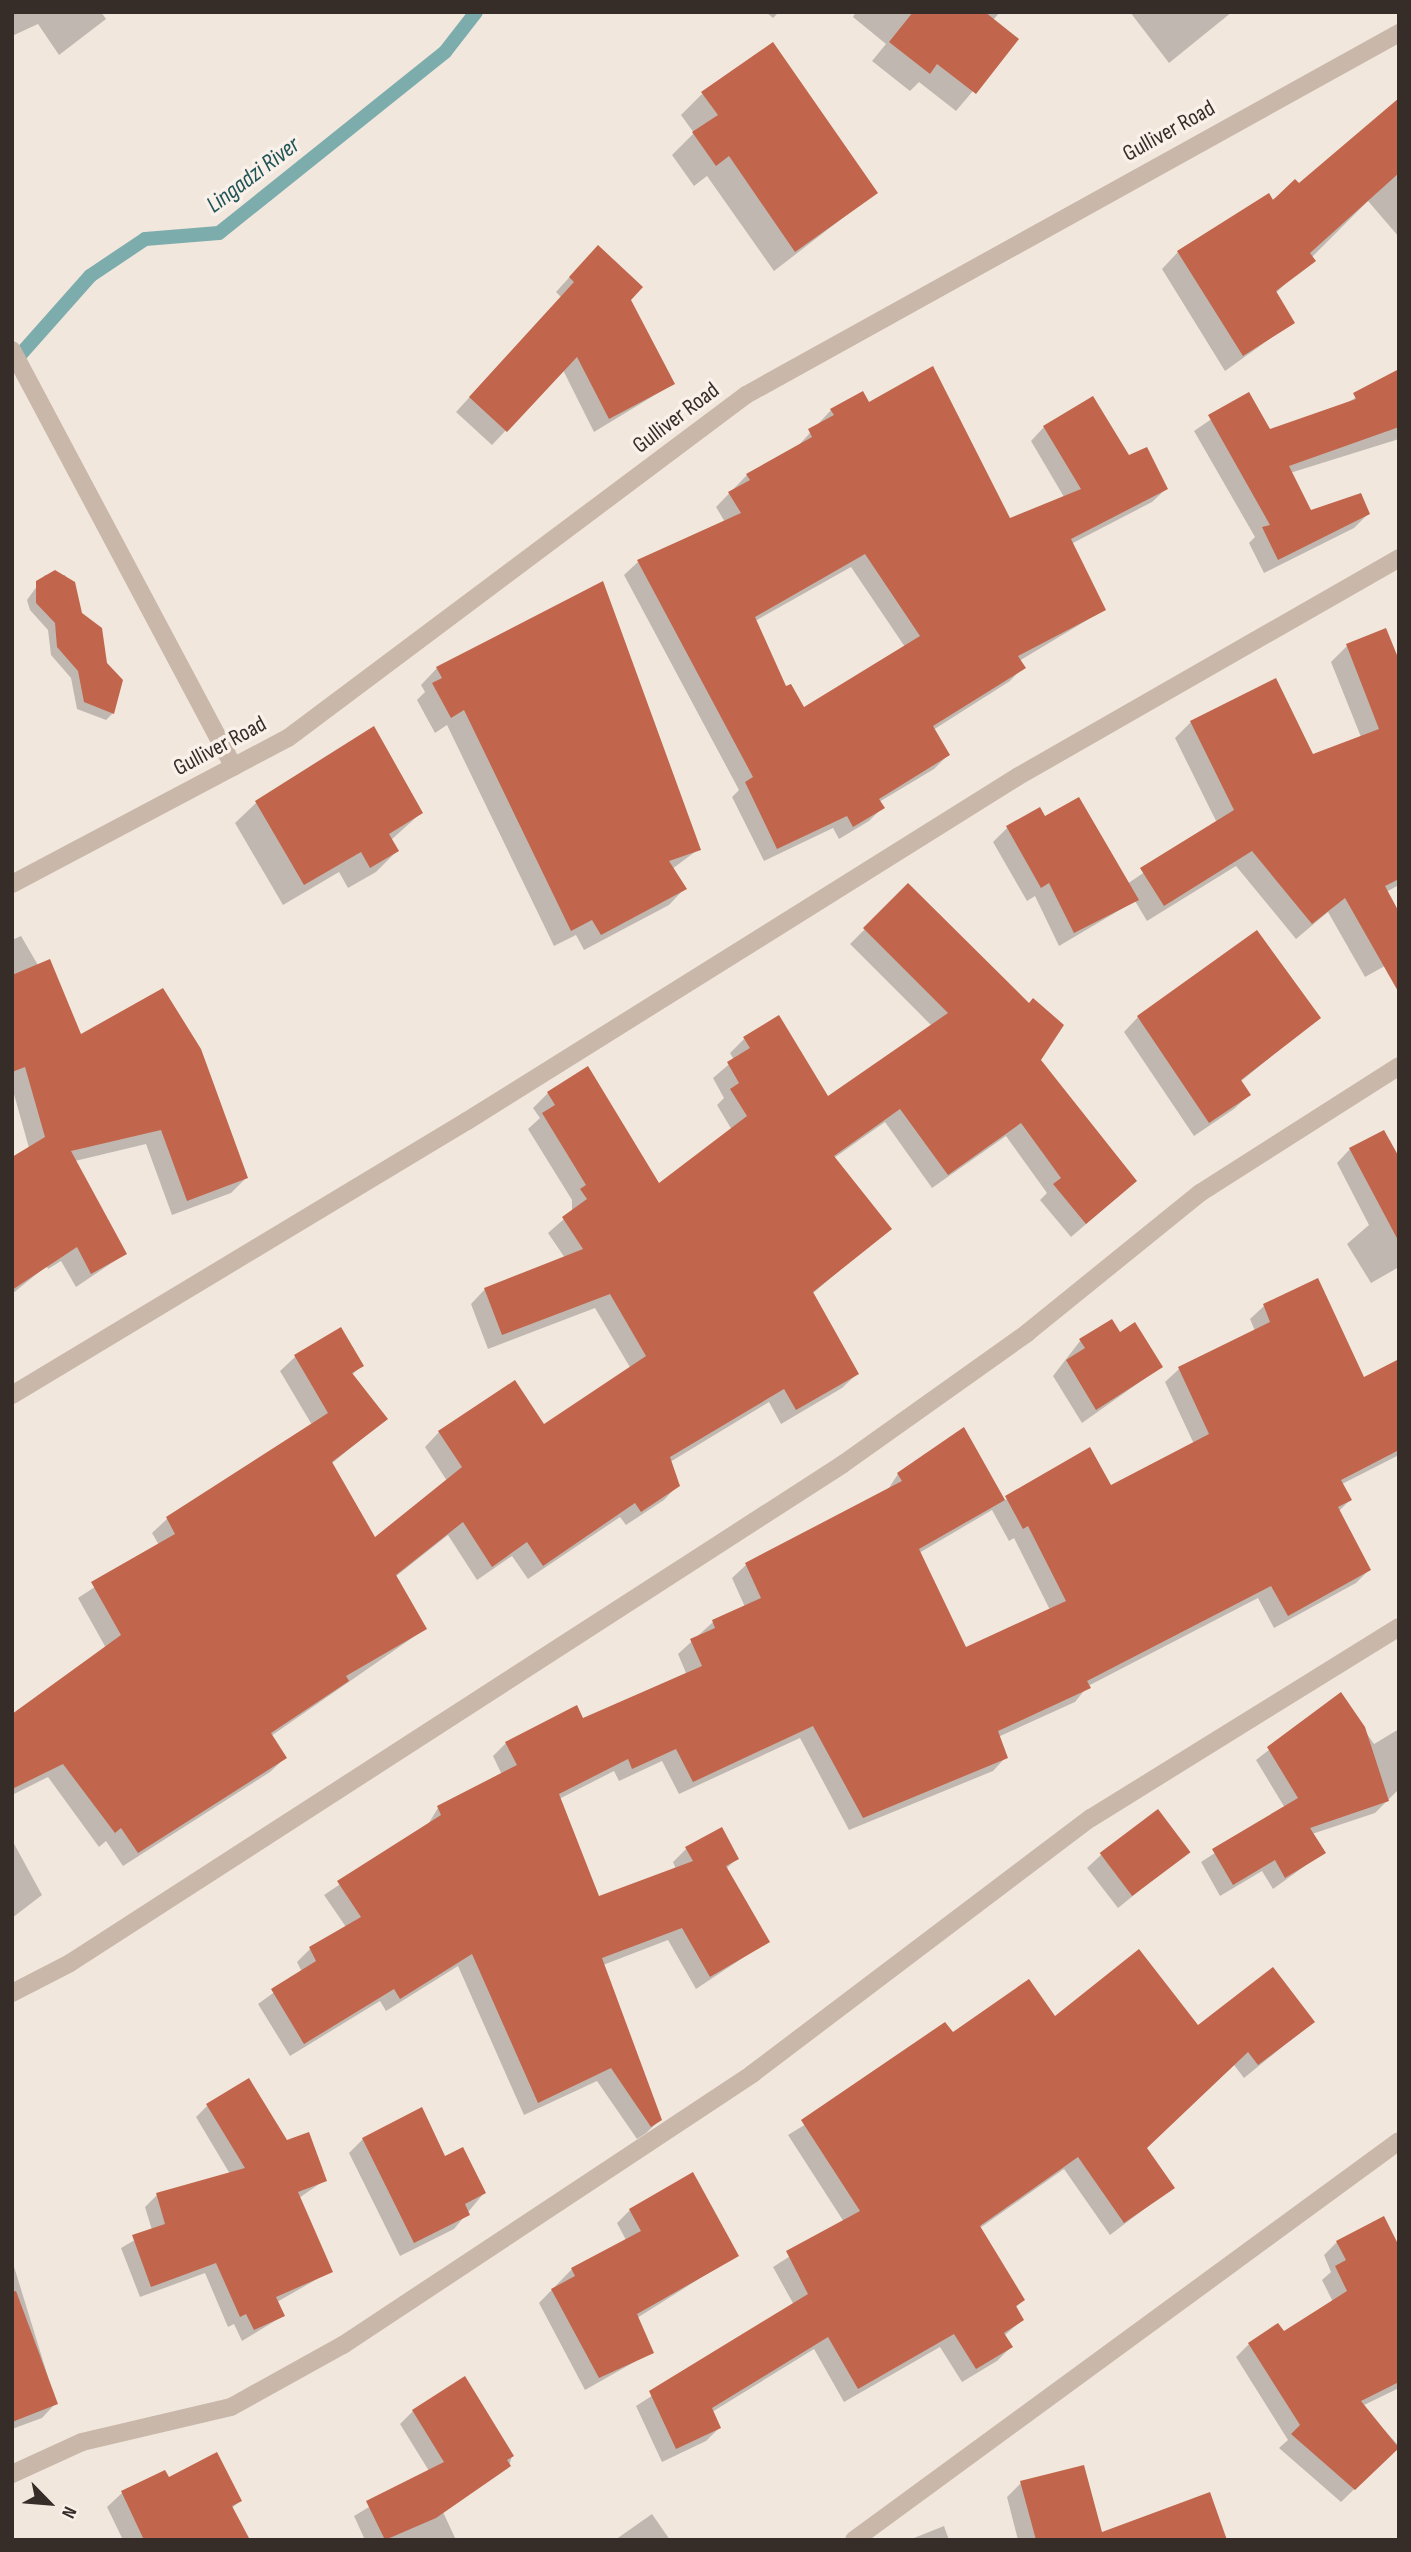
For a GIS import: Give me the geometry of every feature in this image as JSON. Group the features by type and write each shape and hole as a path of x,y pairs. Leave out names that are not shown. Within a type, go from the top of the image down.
{"street":[{"name":"Gulliver Road","path":"12,884 234,767 361,690 746,395 1399,33"},
{"path":"12,350 234,767"},
{"path":"12,1395 467,1121 1017,777 1399,558"},
{"path":"12,1993 70,1963 843,1464 1027,1333 1200,1193 1399,1066"},
{"path":"12,2474 82,2442 231,2407 343,2345 752,2074 1091,1818 1399,1627"},
{"path":"854,2540 897,2502 1231,2269 1399,2141"}],"building":[{"path":"913,12 985,12 1019,39 976,94 937,64 930,74 889,42"},
{"path":"773,42 878,193 795,252 729,156 716,166 692,132 718,115 701,92"},
{"path":"1399,98 1399,173 1310,253 1316,261 1276,291 1295,323 1243,356 1177,251 1269,193 1273,200 1295,179 1299,183"},
{"path":"598,245 643,287 631,300 675,384 609,419 577,357 507,432 469,397 574,282 569,277"},
{"path":"933,366 1010,518 1081,489 1043,426 1093,396 1129,455 1147,447 1168,489 1071,539 1106,610 1018,656 1026,668 933,726 950,755 879,799 885,808 853,827 847,816 777,849 745,782 753,777 637,560 741,513 728,492 750,480 746,474 812,437 808,429 834,415 830,409 863,391 869,402","holes":["865,554 920,636 804,707 791,684 786,686 755,617"]},
{"path":"1399,369 1399,427 1289,466 1311,510 1361,493 1370,514 1278,560 1262,527 1270,525 1208,415 1249,392 1270,429 1356,399 1353,393"},
{"path":"55,570 75,582 82,613 102,628 107,663 123,680 114,714 84,702 78,671 57,647 55,623 36,603 36,581"},
{"path":"603,581 701,850 669,861 687,889 601,935 592,920 571,931 464,710 451,718 432,683 442,678 436,667"},
{"path":"1386,628 1399,660 1399,879 1385,886 1399,912 1399,993 1345,898 1312,924 1252,851 1164,906 1140,868 1234,810 1190,721 1276,678 1313,754 1379,729 1346,644"},
{"path":"374,726 423,813 389,834 399,851 370,868 361,852 304,885 255,801"},
{"path":"1079,797 1139,900 1074,933 1049,883 1041,888 1006,826 1040,807 1045,816"},
{"path":"908,883 1029,1003 1033,998 1064,1025 1041,1060 1137,1181 1086,1224 1053,1184 1061,1178 1021,1123 948,1175 900,1109 834,1156 892,1229 813,1292 859,1374 796,1410 784,1389 670,1457 680,1486 641,1512 635,1503 543,1566 527,1542 492,1567 463,1522 396,1575 427,1629 346,1676 349,1681 271,1733 287,1758 138,1853 121,1828 115,1833 63,1764 12,1789 12,1714 121,1635 91,1582 175,1534 166,1517 328,1413 294,1355 341,1327 364,1366 352,1373 388,1419 332,1462 375,1537 462,1467 438,1431 515,1380 544,1424 646,1356 610,1294 502,1335 484,1288 583,1249 562,1217 587,1199 580,1189 586,1185 542,1113 555,1105 547,1092 588,1066 659,1183 747,1116 730,1089 739,1083 727,1062 750,1048 743,1037 779,1015 828,1096 948,1013 863,928"},
{"path":"1257,930 1321,1018 1241,1080 1251,1095 1209,1123 1137,1016"},
{"path":"50,959 81,1034 163,988 201,1049 248,1178 187,1201 161,1130 71,1151 127,1254 91,1274 77,1247 12,1290 12,1157 45,1137 25,1067 12,1072 12,975"},
{"path":"1384,1130 1399,1157 1399,1242 1349,1148"},
{"path":"1318,1278 1364,1377 1399,1359 1399,1450 1341,1480 1352,1500 1338,1507 1371,1570 1288,1616 1271,1586 1087,1681 1091,1688 998,1731 1008,1758 863,1818 813,1726 693,1782 676,1749 632,1769 628,1759 559,1794 599,1896 693,1861 685,1847 722,1827 739,1859 726,1866 770,1942 710,1977 682,1928 602,1958 662,2120 651,2127 611,2068 538,2103 472,1954 400,1999 394,1989 304,2044 271,1989 316,1961 309,1947 361,1917 337,1881 441,1815 437,1806 517,1765 505,1742 577,1705 583,1718 702,1666 690,1639 715,1628 712,1620 761,1598 745,1563 902,1481 897,1473 964,1427 1005,1500 919,1549 966,1647 1066,1601 1028,1526 1023,1529 1005,1496 1090,1447 1111,1485 1209,1434 1178,1367 1270,1322 1263,1304"},
{"path":"1112,1319 1120,1332 1135,1322 1163,1367 1096,1410 1066,1360 1085,1348 1079,1339"},
{"path":"1341,1692 1365,1727 1389,1801 1310,1828 1326,1853 1285,1878 1275,1860 1233,1885 1212,1849 1298,1798 1267,1747"},
{"path":"1158,1809 1190,1852 1132,1896 1100,1853"},
{"path":"1139,1949 1198,2025 1273,1967 1315,2022 1258,2065 1248,2052 1147,2148 1175,2188 1124,2223 1078,2157 980,2226 1025,2300 1016,2306 1024,2320 1004,2333 1013,2347 976,2369 954,2334 858,2389 828,2337 712,2408 721,2428 676,2449 649,2391 808,2294 786,2251 860,2211 801,2120 945,2022 953,2032 1029,1979 1055,2016"},
{"path":"249,2078 287,2140 309,2132 327,2181 298,2192 333,2272 276,2297 285,2316 254,2330 246,2314 240,2317 216,2263 151,2287 132,2235 165,2224 156,2193 245,2168 206,2104"},
{"path":"422,2107 445,2156 463,2147 486,2193 465,2204 470,2215 414,2243 362,2138"},
{"path":"693,2172 739,2256 637,2314 654,2353 599,2378 551,2289 575,2276 571,2268 641,2231 629,2209"},
{"path":"1384,2216 1399,2246 1399,2382 1361,2401 1399,2448 1355,2490 1291,2434 1300,2425 1248,2343 1278,2323 1284,2331 1347,2291 1335,2266 1346,2260 1336,2241"},
{"path":"16,2291 58,2404 12,2422 12,2292"},
{"path":"465,2376 514,2456 507,2460 511,2466 436,2518 385,2540 366,2501 444,2462 412,2410"},
{"path":"217,2452 242,2501 232,2506 250,2540 144,2540 121,2491 165,2470 169,2477"},
{"path":"1084,2465 1102,2532 1210,2492 1227,2540 1036,2540 1020,2481"}],"waterway":[{"name":"Lingadzi River","path":"12,364 90,276 145,239 219,233 445,52 476,12"}]}
